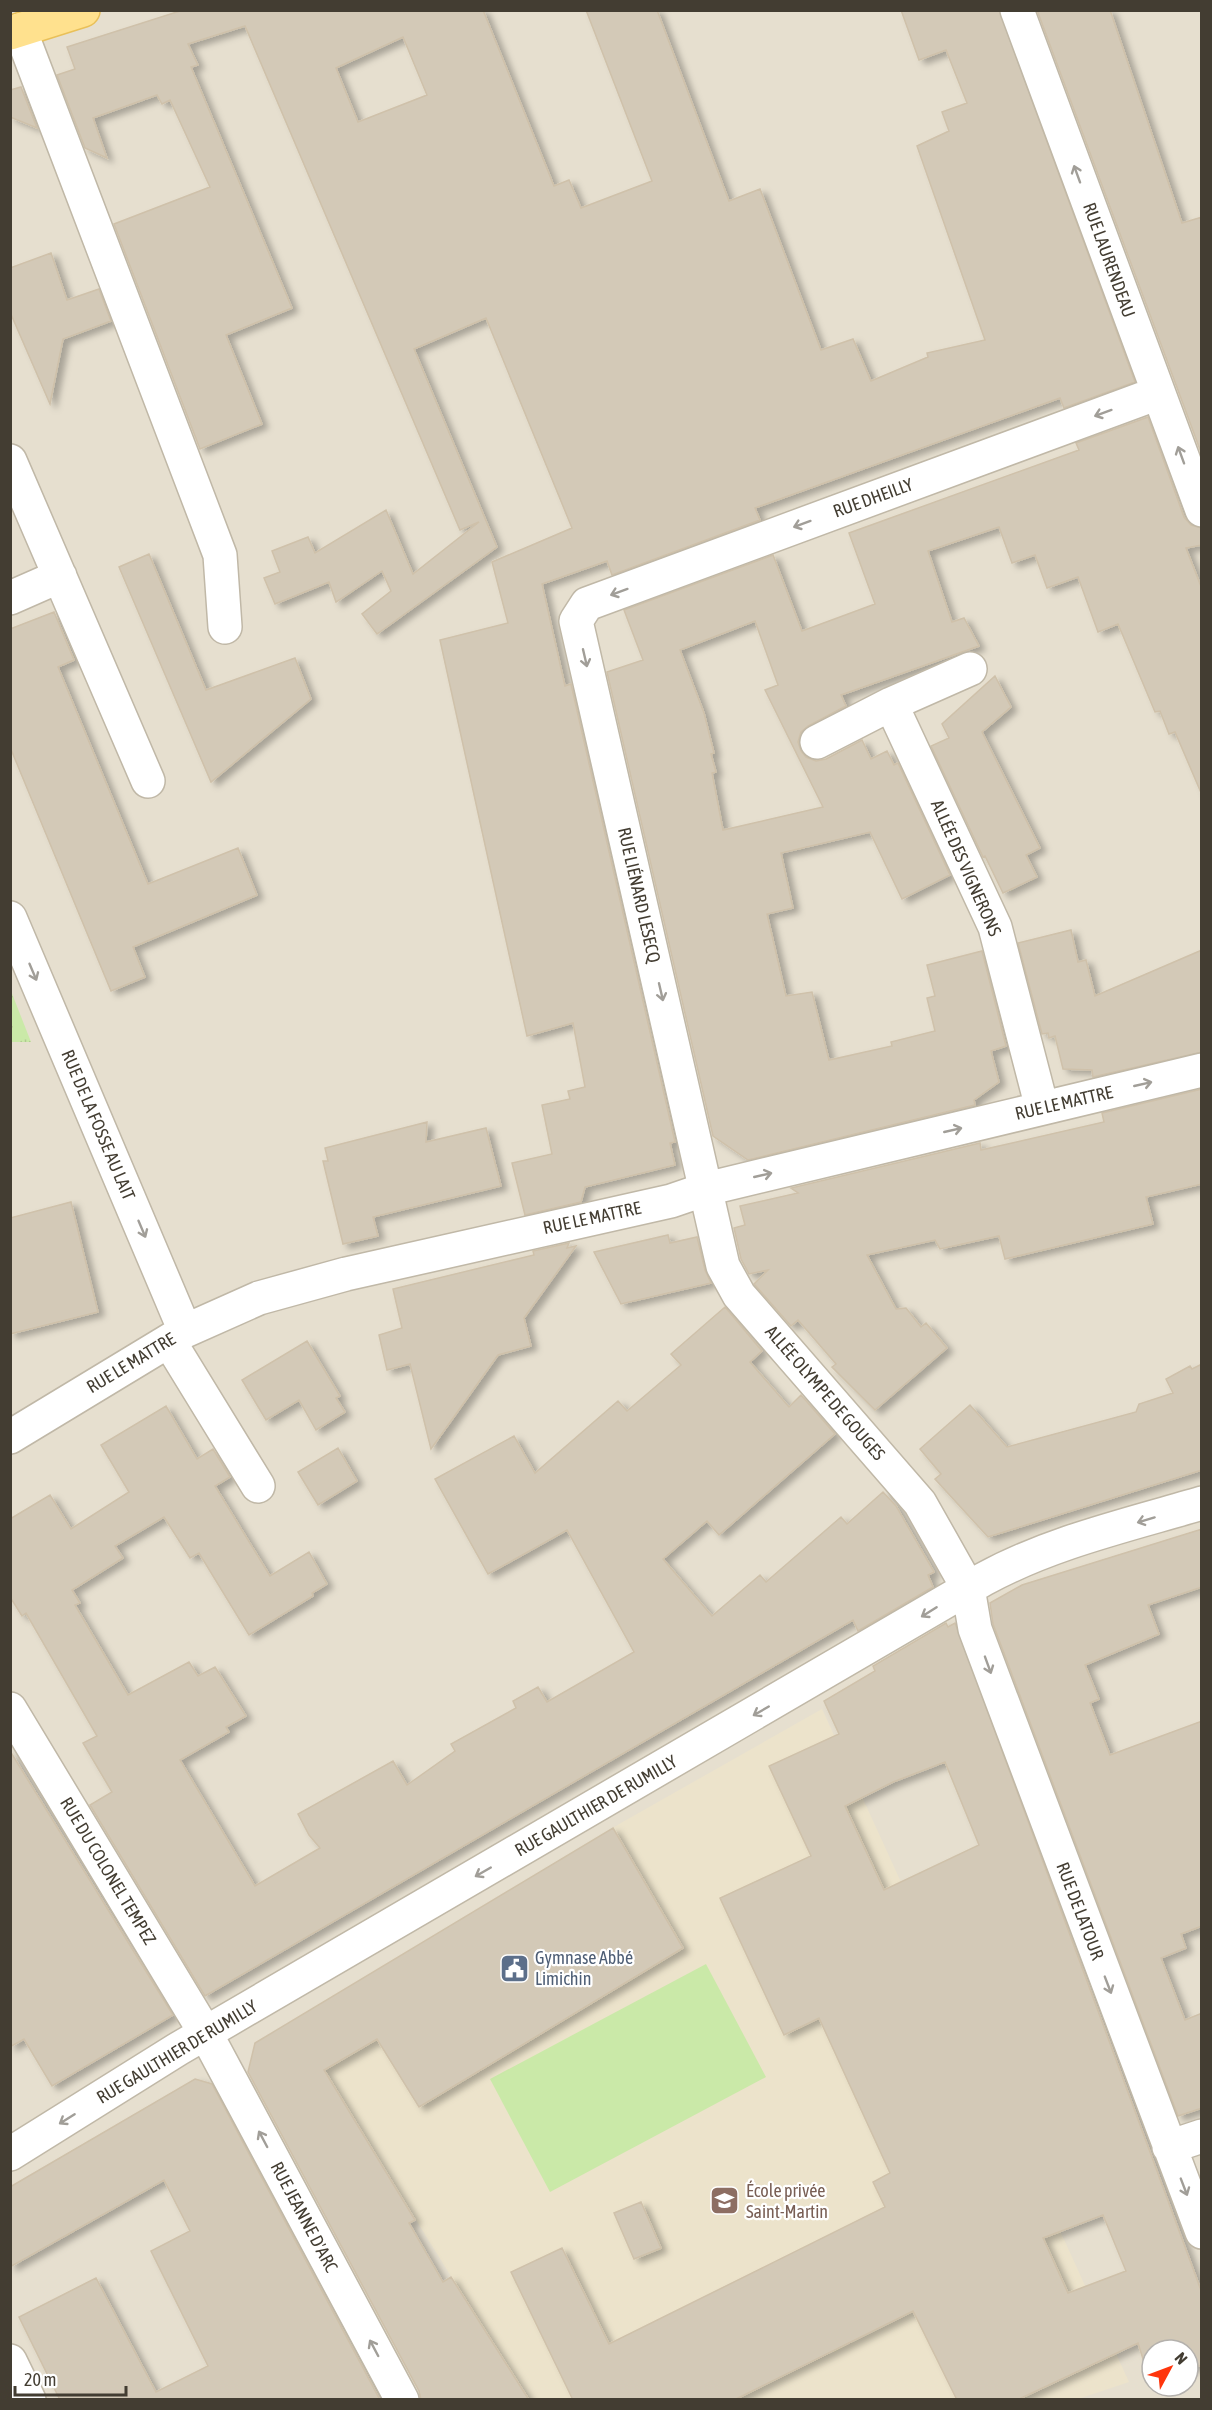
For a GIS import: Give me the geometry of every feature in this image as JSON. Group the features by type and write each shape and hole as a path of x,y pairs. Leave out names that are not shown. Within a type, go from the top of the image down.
{"main road":[{"path":"15,32 83,10"}],"street":[{"name":"RUE LAURENDEAU","path":"1017,10 1202,510"},
{"path":"15,32 220,555 225,627"},
{"name":"RUE DHEILLY","path":"588,604 1158,393"},
{"path":"10,461 148,781"},
{"path":"10,598 60,576"},
{"name":"RUE LIÉNARD LESECQ","path":"588,604 576,621 706,1189"},
{"path":"817,742 891,704 970,669"},
{"name":"ALLÉE DES VIGNERONS","path":"891,704 995,927 1042,1108"},
{"name":"RUE DE LA FOSSE AU LAIT","path":"10,918 177,1336 258,1486"},
{"name":"RUE LE MATTRE","path":"10,1437 177,1336 270,1295 346,1274 671,1201 706,1189 1202,1070"},
{"name":"ALLÉE OLYMPE DE GOUGES","path":"706,1189 723,1266 739,1294 920,1503 968,1588"},
{"name":"RUE GAULTHIER DE RUMILLY","path":"10,2154 206,2034 968,1588 1016,1562 1046,1551 1202,1503"},
{"name":"RUE DE LATOUR","path":"968,1588 979,1640 1202,2232"},
{"name":"RUE DU COLONEL TEMPEZ","path":"10,1709 206,2034"},
{"name":"RUE JEANNE D'ARC","path":"206,2034 402,2400"},
{"path":"1169,2147 1202,2136"},
{"path":"10,2361 29,2400"}],"shaded area":[{"path":"11,11 1201,11 1201,2399 11,2400"},
{"name":"École privée Saint-Martin","path":"822,1709 1129,2382 1075,2400 527,2399 292,2020 621,1823"}],"green space":[{"path":"11,991 31,1042 11,1042"},
{"path":"706,1964 766,2077 550,2192 490,2079"}],"building":[{"path":"183,10 483,10 554,186 569,180 581,208 652,181 586,10 657,10 729,201 760,189 821,350 853,339 871,381 928,357 927,353 985,340 917,146 949,131 942,112 967,103 946,50 919,60 901,10 999,10 1135,382 1064,408 1060,398 755,508 760,520 612,575 607,561 542,584 565,686 571,684 675,1142 670,1143 675,1165 585,1187 581,1202 525,1215 512,1163 552,1154 542,1105 570,1099 568,1091 585,1087 573,1023 527,1036 440,640 508,623 492,562 572,528 486,318 414,349 497,547 377,634 362,614 391,591 382,571 336,602 329,582 275,604 264,578 280,572 272,551 308,537 315,553 386,510 413,574 479,522 460,530 245,26 188,44 198,65 191,67 292,308 226,335 262,424 200,449 114,224 210,187 170,100 162,104 157,95 93,118 107,158 85,148 57,75 75,69 67,47","holes":["403,37 427,95 358,122 336,68"]},
{"path":"1037,10 1110,10 1182,223 1202,217 1202,455"},
{"path":"21,87 37,128 10,117 10,90"},
{"path":"51,253 67,300 99,289 111,321 63,339 50,404 10,312 10,268"},
{"path":"1148,417 1184,517 1191,525 1202,528 1202,545 1186,548 1202,589 1202,795 1175,732 1169,734 1160,711 1155,712 1118,624 1098,632 1078,577 1047,588 1035,555 1012,563 999,527 928,551 952,622 964,618 979,646 841,695 846,706 808,726 801,732 798,742 806,757 816,761 826,759 862,740 871,759 887,751 894,765 898,763 950,875 902,899 870,832 781,853 793,908 767,914 786,996 812,992 829,1060 892,1046 891,1042 935,1031 927,998 935,996 927,965 982,951 1006,1046 991,1051 999,1082 974,1100 975,1105 748,1160 713,1136 607,672 643,660 624,610 773,555 802,631 875,604 849,533 1079,450 1076,443","holes":["755,621 778,685 765,690 823,807 723,830 712,773 716,772 711,754 714,753 704,713 680,650"]},
{"path":"149,554 206,690 295,658 311,699 211,782 119,567"},
{"path":"54,612 74,660 58,667 148,884 238,848 257,895 133,947 145,977 111,991 10,747 10,629"},
{"path":"995,676 1011,707 982,732 1040,848 1026,855 1037,877 1003,893 985,856 983,857 931,746 949,738 942,724"},
{"path":"1071,930 1078,962 1086,960 1095,996 1202,950 1202,1052 1093,1077 1092,1070 1063,1069 1055,1036 1049,1038 1048,1033 1042,1034 1018,943"},
{"path":"1202,1089 1202,1184 1146,1197 1153,1224 1005,1259 999,1236 940,1249 935,1240 867,1255 896,1309 906,1308 921,1327 926,1323 947,1348 875,1410 832,1367 836,1364 798,1320 791,1326 754,1284 768,1270 749,1274 741,1259 734,1228 745,1225 740,1206 798,1193 791,1188 980,1143 981,1150 1104,1122 1102,1113"},
{"path":"427,1122 426,1142 486,1128 501,1186 373,1217 378,1236 343,1244 323,1161 328,1161 325,1148"},
{"path":"71,1202 98,1312 10,1334 10,1218"},
{"path":"668,1235 670,1243 697,1237 705,1270 711,1283 621,1304 594,1252"},
{"path":"569,1243 567,1248 576,1246 524,1318 531,1346 498,1355 431,1449 410,1364 387,1370 379,1335 402,1328 393,1289 534,1255 533,1251"},
{"path":"725,1307 762,1351 750,1362 789,1407 801,1395 835,1434 719,1535 707,1521 663,1559 712,1616 760,1575 766,1582 841,1517 847,1524 883,1492 896,1506 934,1572 928,1575 933,1587 858,1631 853,1620 205,1996 90,1805 112,1792 83,1743 97,1736 26,1613 22,1616 10,1597 10,1519 50,1495 71,1529 129,1492 101,1445 166,1406 197,1459 213,1449 230,1477 215,1486 270,1576 309,1552 327,1584 312,1593 313,1596 249,1635 199,1553 190,1558 164,1517 115,1546 123,1558 72,1590 80,1603 75,1605 128,1695 189,1662 198,1676 215,1667 246,1716 226,1727 229,1732 180,1760 255,1886 320,1848 309,1835 298,1814 393,1761 407,1785 455,1751 451,1744 516,1708 513,1701 538,1687 547,1702 634,1652 567,1530 488,1574 435,1479 514,1436 535,1473 618,1401 627,1411 681,1365 671,1354"},
{"path":"307,1341 340,1396 336,1398 345,1412 316,1430 299,1400 266,1420 242,1380"},
{"path":"1202,1364 1202,1470 988,1537 935,1479 941,1474 920,1449 970,1405 1007,1447 1136,1412 1139,1404 1173,1393 1166,1379 1190,1366 1192,1369"},
{"path":"338,1448 357,1481 318,1505 298,1472"},
{"path":"1202,1529 1202,1587 1148,1605 1159,1634 1085,1665 1099,1699 1090,1703 1110,1755 1202,1721 1202,1926 1181,1934 1186,1948 1161,1958 1185,2020 1202,2013 1202,2108 1178,2116 993,1624 990,1603 1022,1585"},
{"path":"946,1623 948,1627 955,1623 1202,2293 1202,2365 1200,2366 1200,2338 1140,2338 1140,2349 1138,2343 1017,2400 957,2400 913,2311 734,2400 573,2400 511,2272 562,2248 609,2344 885,2207 873,2182 890,2173 819,2018 784,2035 720,1898 811,1856 769,1766 839,1734 824,1701 875,1671 873,1666","holes":["945,1762 979,1845 884,1890 845,1806 893,1782","1103,2215 1126,2271 1068,2293 1043,2238"]},
{"path":"10,1751 173,2015 52,2086 24,2039 10,2047"},
{"path":"613,1828 683,1948 419,2107 377,2039 324,2070 415,2220 409,2223 443,2282 451,2277 529,2400 421,2400 419,2391 248,2072 255,2043"},
{"path":"195,2079 212,2084 380,2400 60,2400 19,2317 96,2278 156,2392 208,2366 151,2251 190,2231 164,2180 10,2267 10,2187"},
{"path":"641,2202 661,2248 634,2259 614,2213"}],"place":[{"name":"Gymnase Abbé Limichin","path":"514,1968"},
{"name":"École privée Saint-Martin","path":"725,2201"}]}
